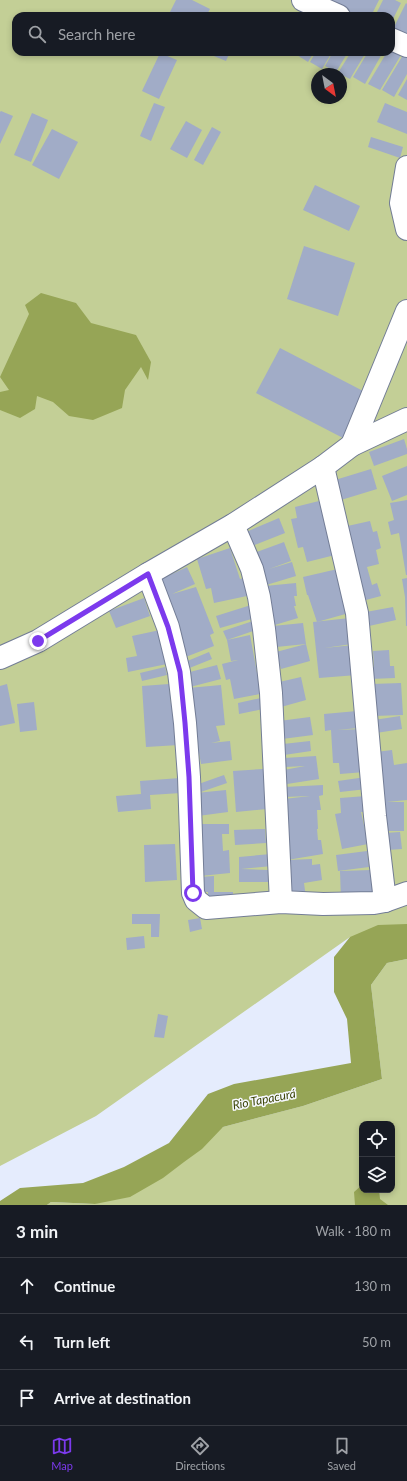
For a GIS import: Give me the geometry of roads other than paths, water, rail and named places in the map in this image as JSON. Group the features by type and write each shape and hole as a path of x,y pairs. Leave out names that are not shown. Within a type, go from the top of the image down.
{"street":[{"path":"303,0 330,12"},
{"path":"395,41 407,46"},
{"path":"407,167 401,203 407,229"},
{"path":"352,445 402,327 407,311"},
{"path":"0,658 38,641 148,574 233,525 323,467 352,445 407,419"},
{"path":"323,467 357,613 375,816 385,902"},
{"path":"233,525 252,569 264,629 271,693 281,902"},
{"path":"148,574 168,627 180,672 189,777 193,893 196,900 206,908 281,902 352,904 385,902 407,893"}],"water":[{"path":"41,293 76,303 91,323 136,335 151,362 148,380 141,367 125,390 122,408 93,420 69,416 53,402 37,396 35,409 20,418 0,410 0,392 9,390 0,377 29,314 25,305"},
{"name":"Rio Tapacurá","path":"407,924 407,959 387,963 371,985 382,1079 303,1106 223,1127 202,1149 163,1178 130,1197 95,1204 51,1202 47,1205 0,1205 0,1201 20,1188 83,1183 124,1167 169,1143 208,1094 234,1084 351,1063 347,1019 334,992 334,957 350,937 378,925"},
{"path":"359,1188 359,1193 379,1193 380,1199 388,1205 355,1205 354,1192"}]}
